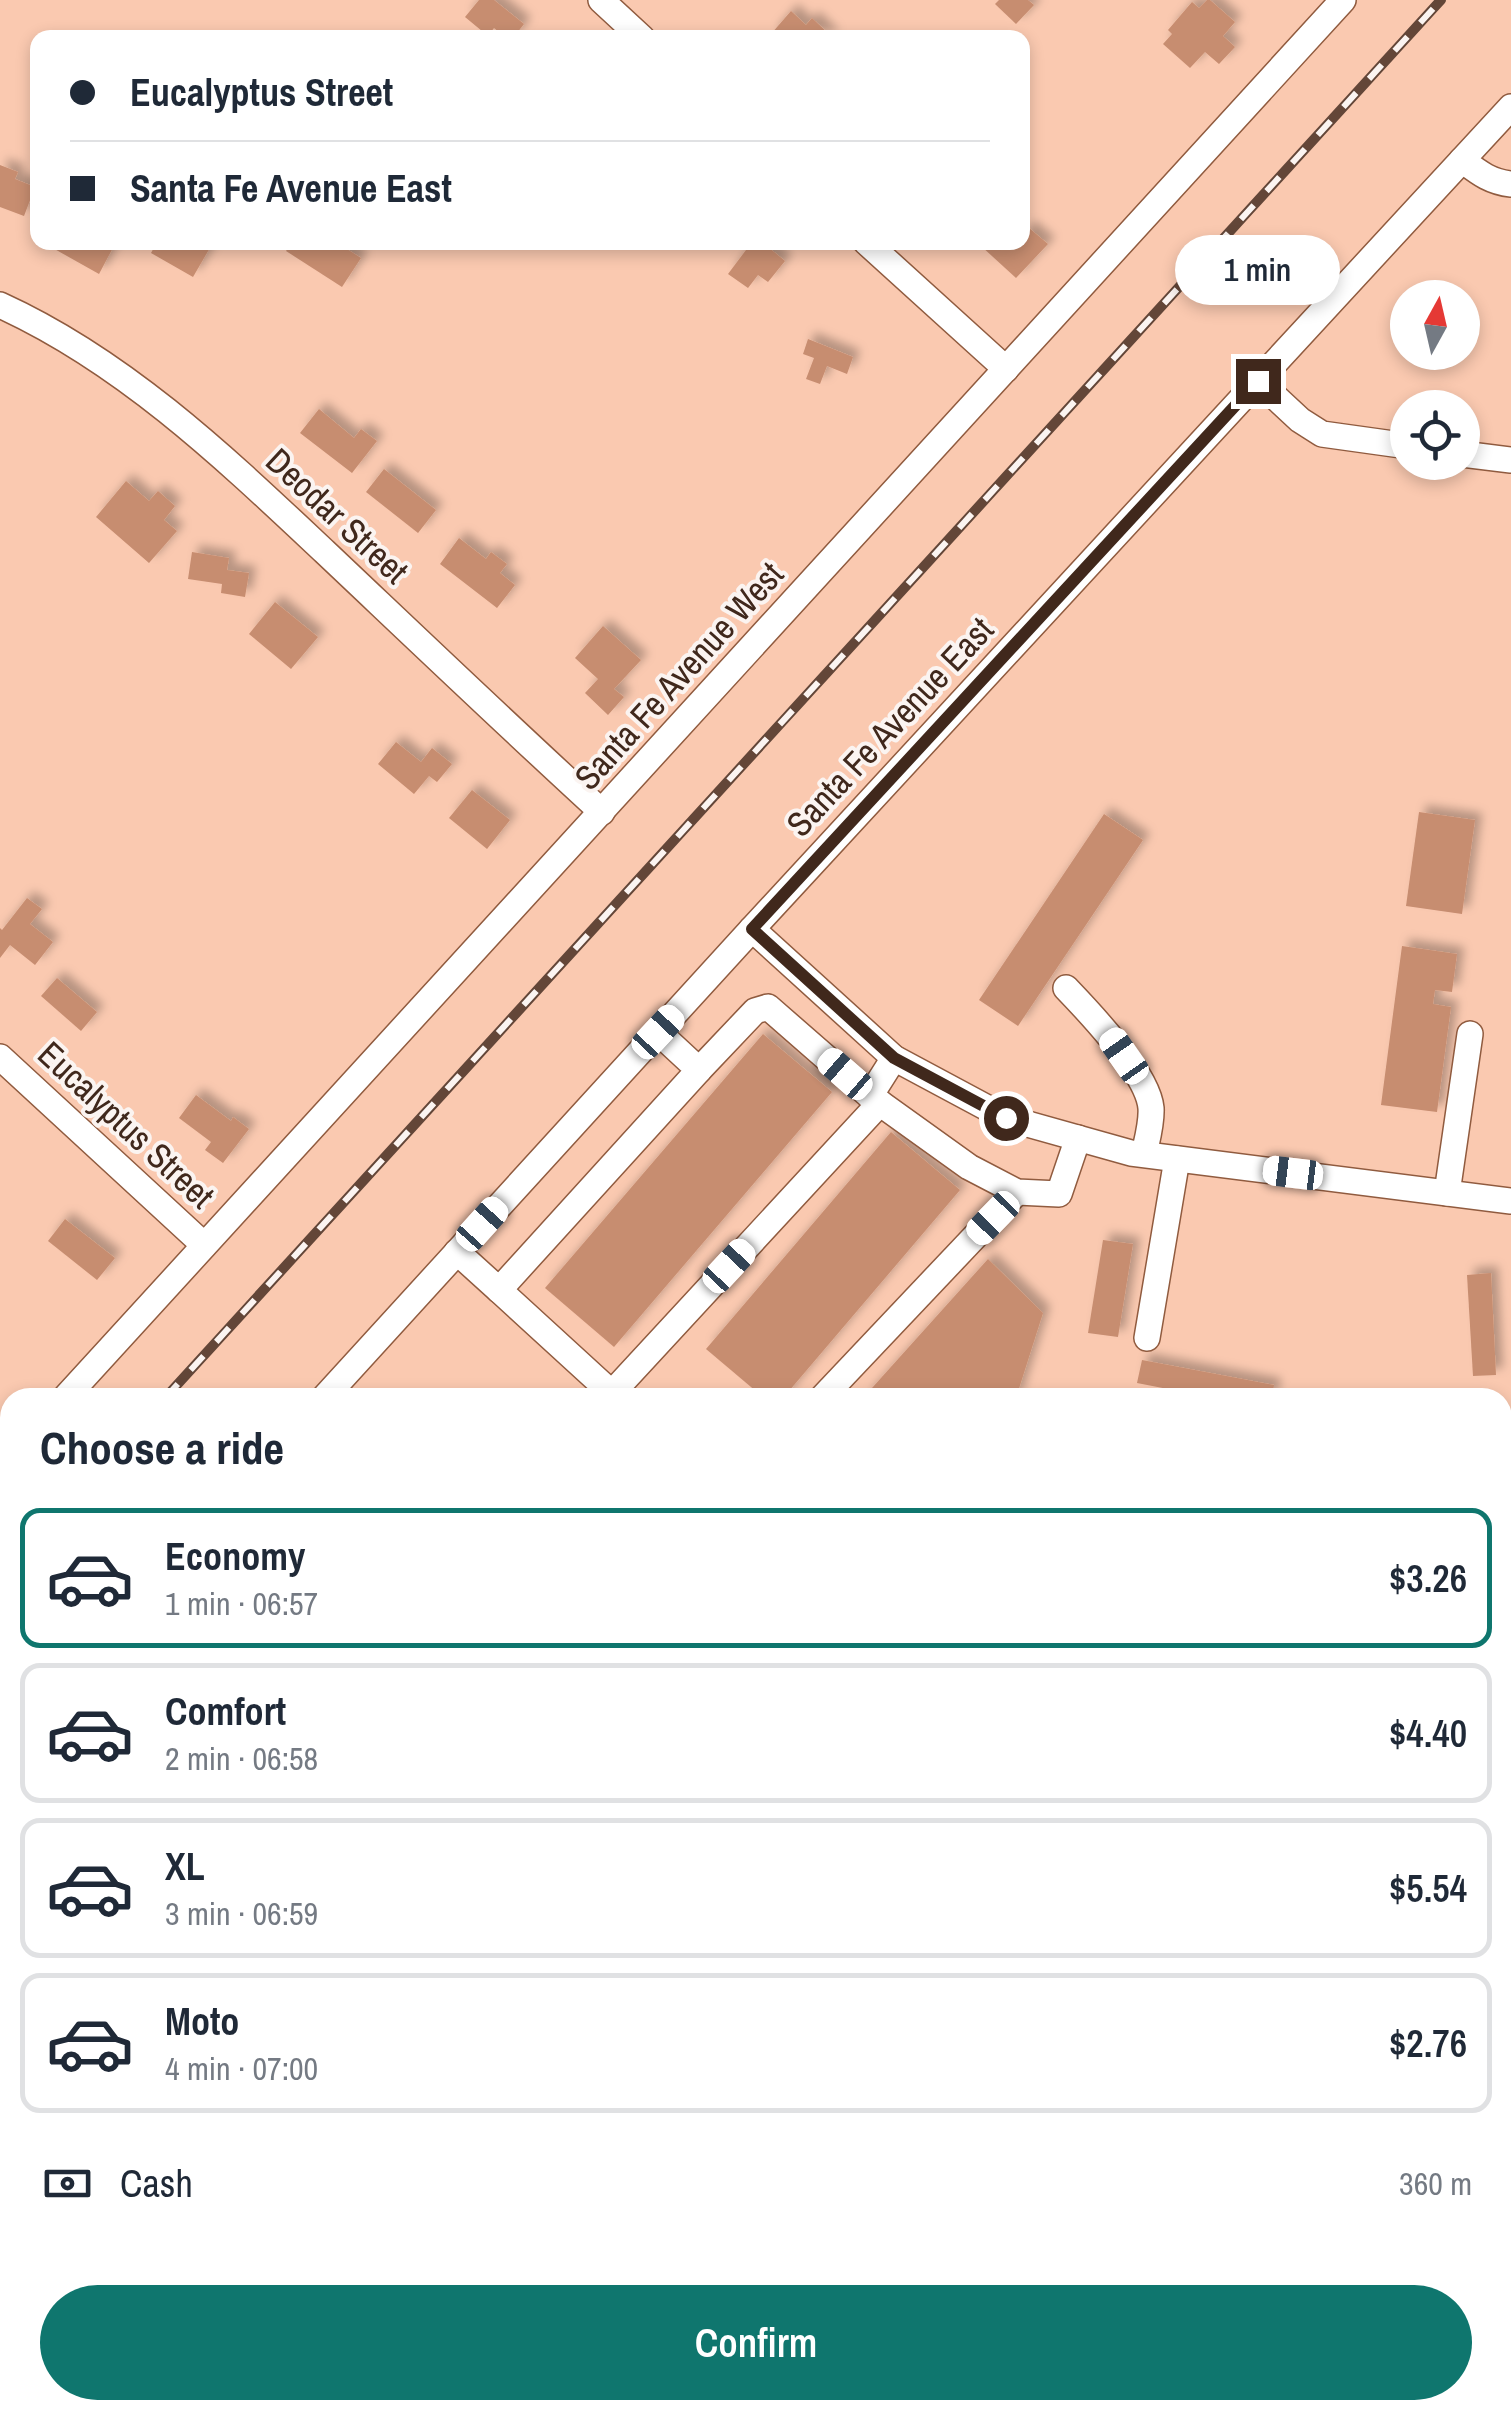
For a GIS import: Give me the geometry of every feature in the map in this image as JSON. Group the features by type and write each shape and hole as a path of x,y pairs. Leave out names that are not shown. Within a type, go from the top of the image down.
{"street":[{"path":"600,0 633,30"},
{"name":"Santa Fe Avenue West","path":"74,1388 1343,0"},
{"name":"Santa Fe Avenue East","path":"333,1388 1511,107"},
{"path":"1462,160 1485,178 1511,184"},
{"path":"875,250 1006,369"},
{"name":"Deodar Street","path":"0,305 86,352 182,423 257,488 602,812"},
{"path":"1258,381 1300,420 1322,434 1390,443"},
{"path":"1480,456 1511,460"},
{"path":"752,929 894,1058 1006,1118 1144,1154 1511,1201"},
{"path":"1066,988 1112,1040 1148,1095 1151,1112 1144,1154"},
{"path":"499,1290 755,1011 768,1007 875,1099 969,1168 1017,1192 1059,1194 1078,1138"},
{"path":"658,1032 699,1070"},
{"path":"1447,1192 1470,1034"},
{"name":"Eucalyptus Street","path":"0,1057 204,1245"},
{"path":"620,1388 875,1099 894,1058"},
{"path":"1146,1338 1177,1159"},
{"path":"831,1388 1017,1192"},
{"path":"457,1252 606,1388"}],"building":[{"path":"479,0 494,0 524,24 519,30 481,30 465,17"},
{"path":"999,0 1028,0 1034,5 1016,24 995,4"},
{"path":"1207,0 1235,22 1223,36 1235,47 1219,64 1205,52 1190,68 1163,44 1172,34 1168,30 1192,2 1199,8"},
{"path":"791,11 806,25 812,18 825,30 774,30"},
{"path":"0,165 18,172 15,179 30,185 30,200 24,216 0,207"},
{"path":"1030,229 1048,244 1016,278 985,250 1030,250"},
{"path":"56,250 112,250 99,274"},
{"path":"153,250 209,250 193,277 151,253"},
{"path":"348,250 361,258 342,287 286,251"},
{"path":"746,250 772,250 785,261 768,282 758,275 748,288 728,274"},
{"path":"808,339 853,357 847,374 827,366 820,384 806,379 814,358 803,354"},
{"path":"319,409 354,438 361,429 377,441 352,473 300,433"},
{"path":"384,469 436,510 418,533 366,492"},
{"path":"126,481 149,501 158,491 175,506 164,520 177,531 149,563 96,517"},
{"path":"459,538 486,559 491,552 507,564 500,573 515,585 497,608 440,564"},
{"path":"192,552 229,558 227,570 249,573 245,597 221,593 222,584 188,579"},
{"path":"275,602 318,637 291,669 249,634"},
{"path":"603,626 641,660 614,689 624,697 608,715 585,693 598,679 575,658"},
{"path":"396,742 421,762 432,748 452,764 437,782 429,776 414,794 378,764"},
{"path":"472,790 510,820 487,849 449,818"},
{"path":"1419,812 1475,820 1462,914 1406,906"},
{"path":"1104,814 1143,840 1018,1026 979,1000"},
{"path":"27,898 42,909 30,924 53,942 35,965 10,945 0,958 0,928"},
{"path":"1402,946 1457,954 1452,992 1435,990 1433,1004 1451,1007 1437,1112 1381,1105"},
{"path":"57,978 97,1012 81,1031 41,996"},
{"path":"763,1034 832,1092 614,1347 545,1288"},
{"path":"196,1095 249,1129 223,1163 205,1150 211,1142 179,1118"},
{"path":"891,1132 960,1190 792,1388 752,1388 706,1349"},
{"path":"65,1219 115,1258 97,1280 48,1241"},
{"path":"1103,1240 1133,1244 1118,1337 1088,1333"},
{"path":"988,1259 1043,1313 1019,1388 872,1388"},
{"path":"1491,1273 1496,1375 1473,1376 1467,1275"},
{"path":"1142,1360 1274,1385 1163,1388 1137,1383"}],"railway":[{"path":"174,1388 1441,0"}],"route":[{"path":"1006,1118 894,1058 752,929 1258,381"}]}
